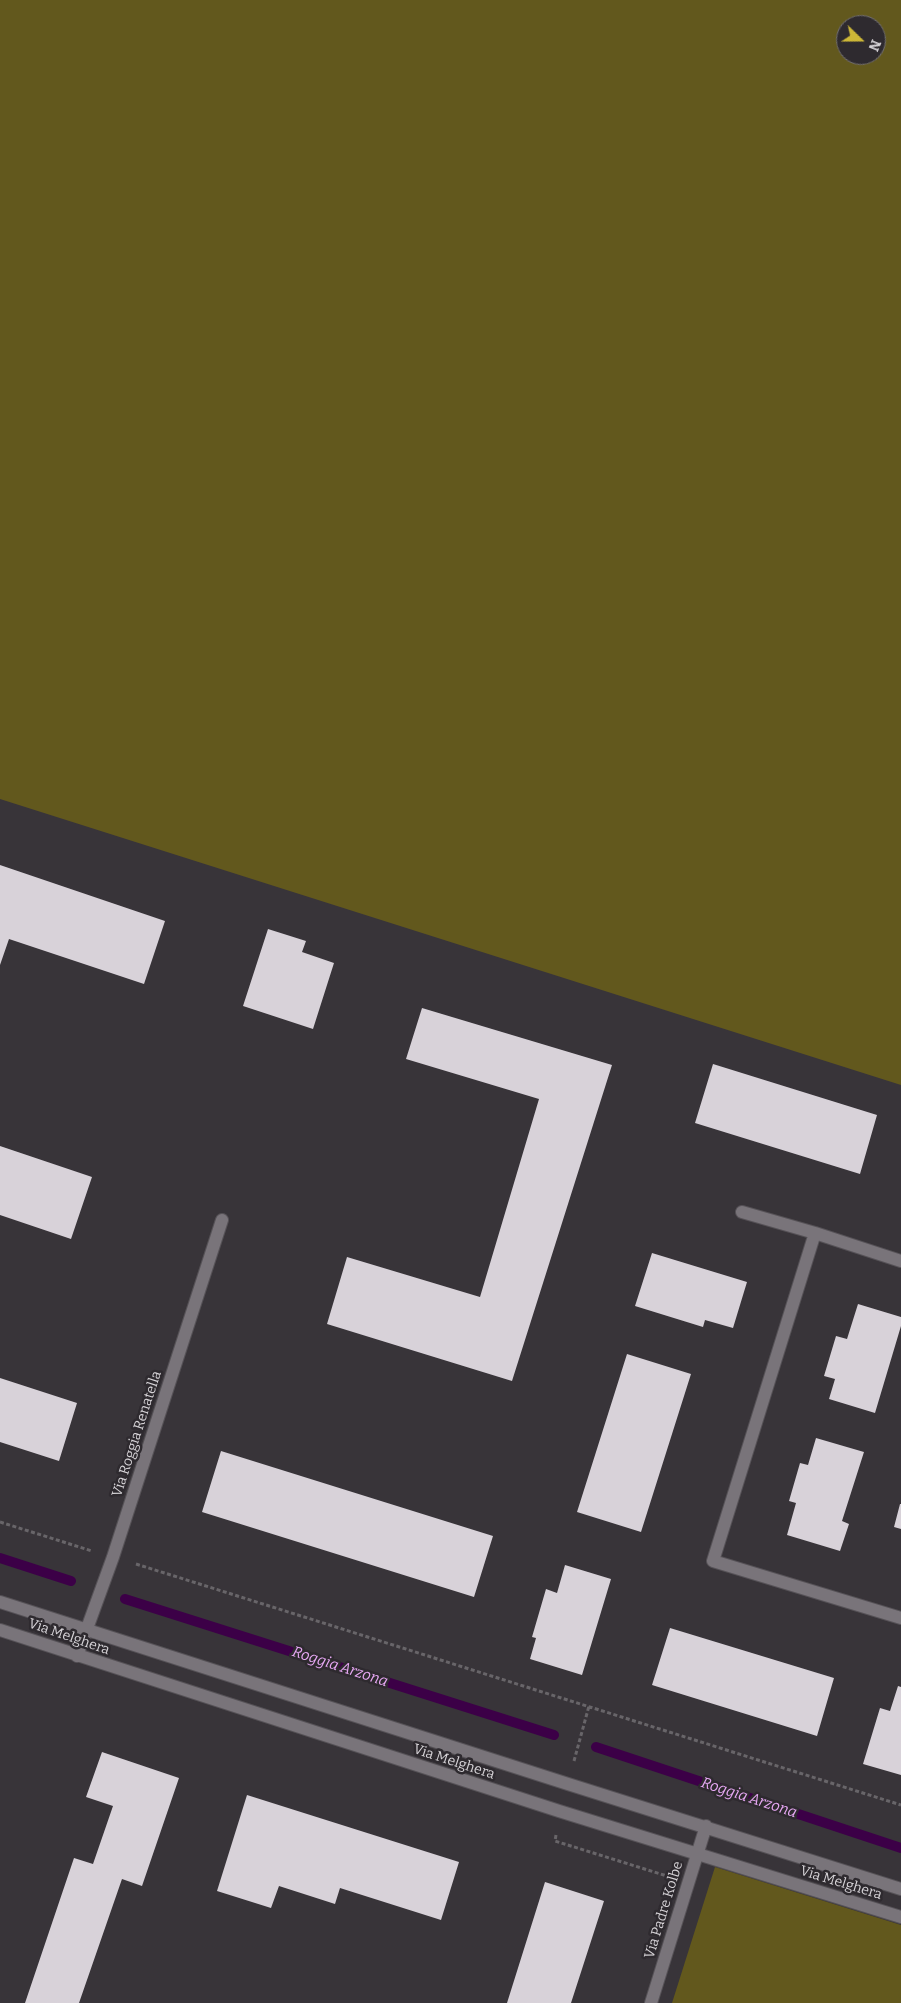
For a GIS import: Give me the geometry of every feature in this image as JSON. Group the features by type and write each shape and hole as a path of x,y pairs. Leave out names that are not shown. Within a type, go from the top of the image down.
{"street":[{"path":"742,1212 901,1261"},
{"name":"Via Roggia Renatella","path":"77,1656 113,1557 222,1220"},
{"path":"815,1233 713,1561 901,1618"},
{"name":"Via Melghera","path":"0,1602 901,1889"},
{"name":"Via Melghera","path":"0,1630 559,1811 901,1917"},
{"name":"Via Padre Kolbe","path":"651,2003 706,1826"}],"path":[{"path":"0,1522 901,1804"},
{"path":"568,1784 589,1706"},
{"path":"559,1811 555,1841 667,1876 665,1885"}],"shaded area":[{"path":"0,0 901,0 901,1085 0,799"},
{"path":"715,1867 901,1925 901,2003 672,2003"}],"building":[{"path":"0,865 165,921 144,984 9,939 0,965"},
{"path":"268,929 306,941 302,952 334,963 313,1029 243,1006"},
{"path":"422,1008 612,1065 512,1381 327,1324 347,1257 480,1297 539,1099 406,1059"},
{"path":"713,1064 877,1115 860,1174 695,1123"},
{"path":"0,1146 92,1177 71,1239 0,1215"},
{"path":"652,1253 747,1282 733,1328 705,1320 703,1327 635,1306"},
{"path":"858,1304 901,1317 901,1326 875,1413 829,1399 835,1379 824,1376 836,1336 847,1339"},
{"path":"627,1354 691,1374 641,1532 577,1512"},
{"path":"0,1378 77,1403 59,1461 0,1442"},
{"path":"816,1438 864,1452 842,1521 849,1524 840,1551 787,1535 796,1503 789,1501 800,1463 808,1465"},
{"path":"221,1451 493,1536 474,1597 202,1512"},
{"path":"901,1504 901,1529 894,1527"},
{"path":"565,1565 611,1579 582,1675 530,1659 536,1638 532,1637 546,1589 557,1593"},
{"path":"670,1628 834,1678 817,1736 652,1685"},
{"path":"898,1686 901,1687 901,1775 863,1764 880,1708 890,1711"},
{"path":"102,1752 179,1778 142,1886 122,1879 79,2003 25,2003 74,1858 93,1864 113,1806 86,1797"},
{"path":"247,1795 459,1862 441,1920 340,1888 335,1904 279,1886 271,1908 217,1891"},
{"path":"545,1882 604,1901 571,2003 507,2003"}],"waterway":[{"name":"Roggia Arzona","path":"0,1558 71,1581"},
{"name":"Roggia Arzona","path":"125,1599 554,1735"},
{"name":"Roggia Arzona","path":"596,1747 901,1848"}]}
